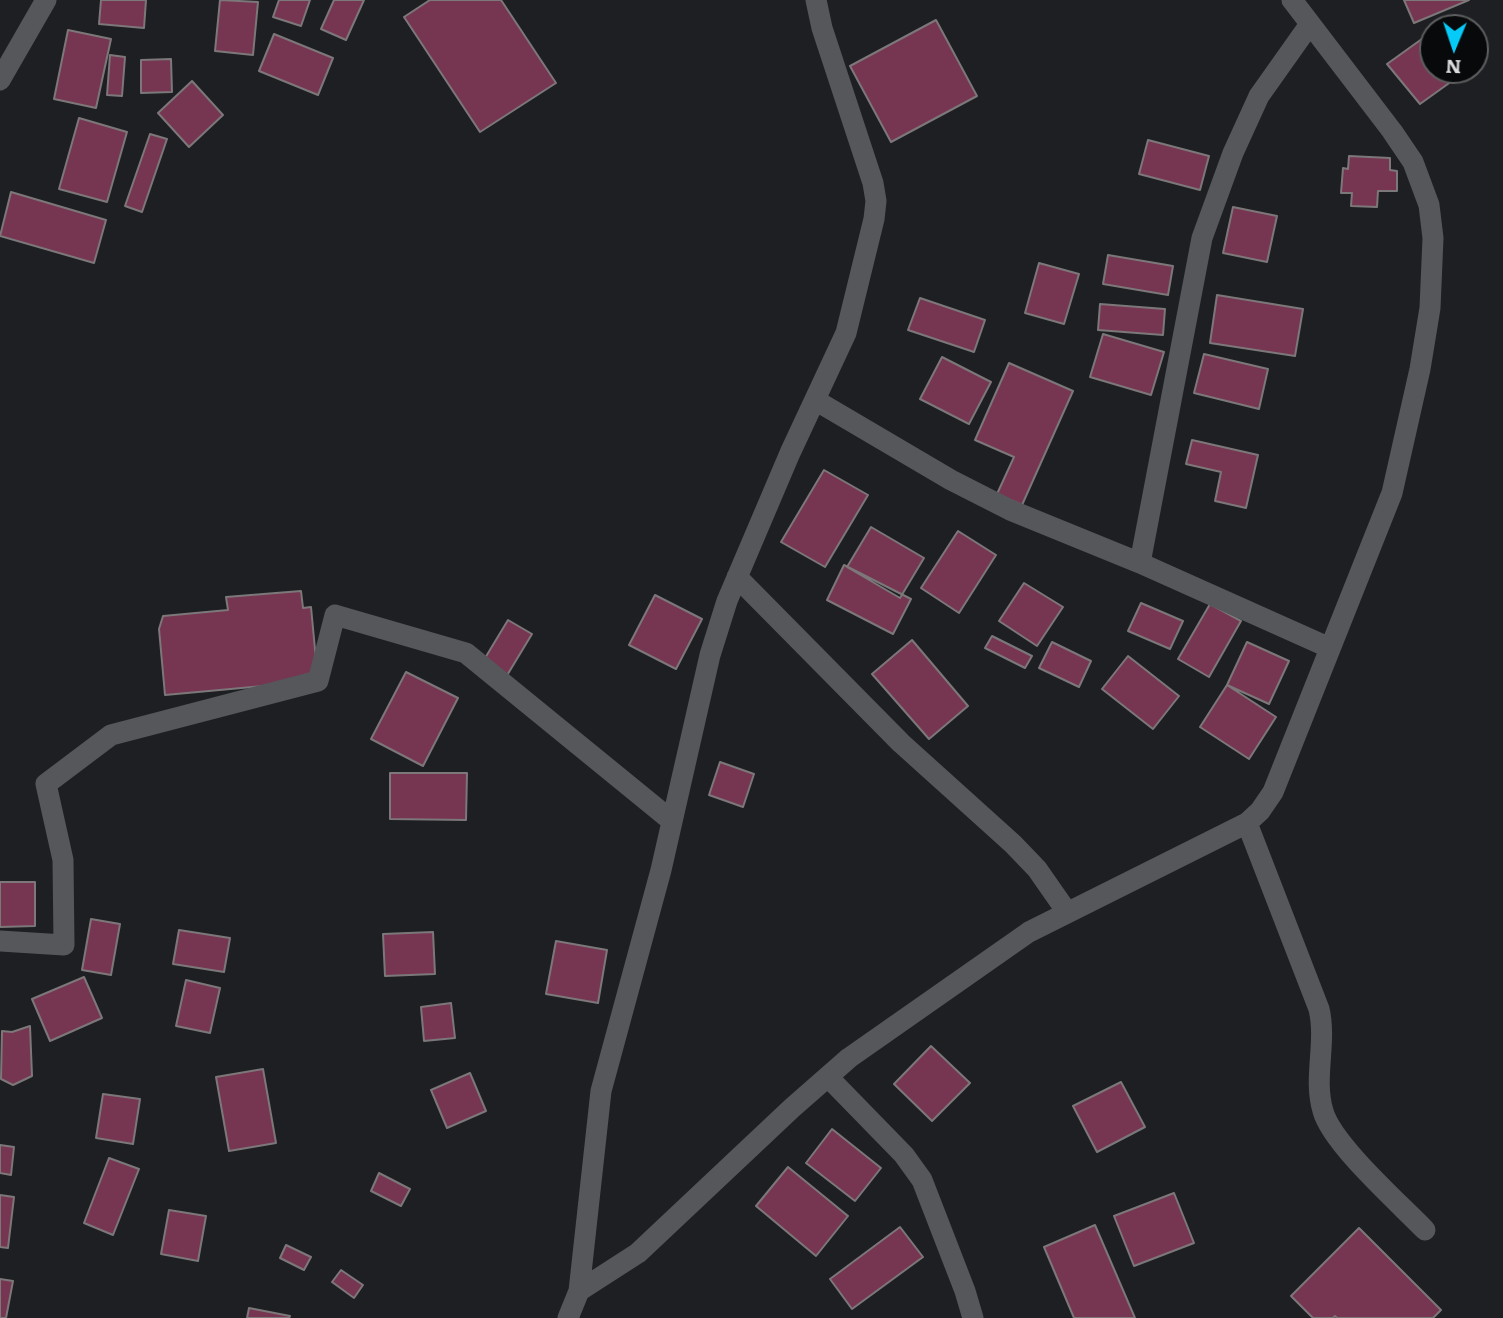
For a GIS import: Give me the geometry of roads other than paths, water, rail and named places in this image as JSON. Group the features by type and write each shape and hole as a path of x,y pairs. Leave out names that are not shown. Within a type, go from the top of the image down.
{"street":[{"path":"0,80 46,0"},
{"path":"568,1318 579,1292 601,1091 661,870 710,656 727,601 846,333 874,219 876,201 873,183 822,28 816,0"},
{"path":"579,1292 638,1253 849,1058 1029,932 1247,823 1260,811 1273,792 1392,493 1420,369 1430,308 1433,238 1429,205 1412,162 1392,131 1292,0"},
{"path":"1140,563 1202,237 1233,153 1259,96 1310,24"},
{"path":"815,400 951,480 998,504 1140,563 1330,648"},
{"path":"737,578 901,743 1013,844 1037,869 1067,912"},
{"path":"0,940 64,945 63,860 46,784 111,735 318,681 335,615 466,653 672,821"},
{"path":"1247,823 1319,1009 1323,1028 1319,1076 1322,1111 1333,1135 1424,1230"},
{"path":"828,1077 904,1155 922,1180 973,1318"}]}
